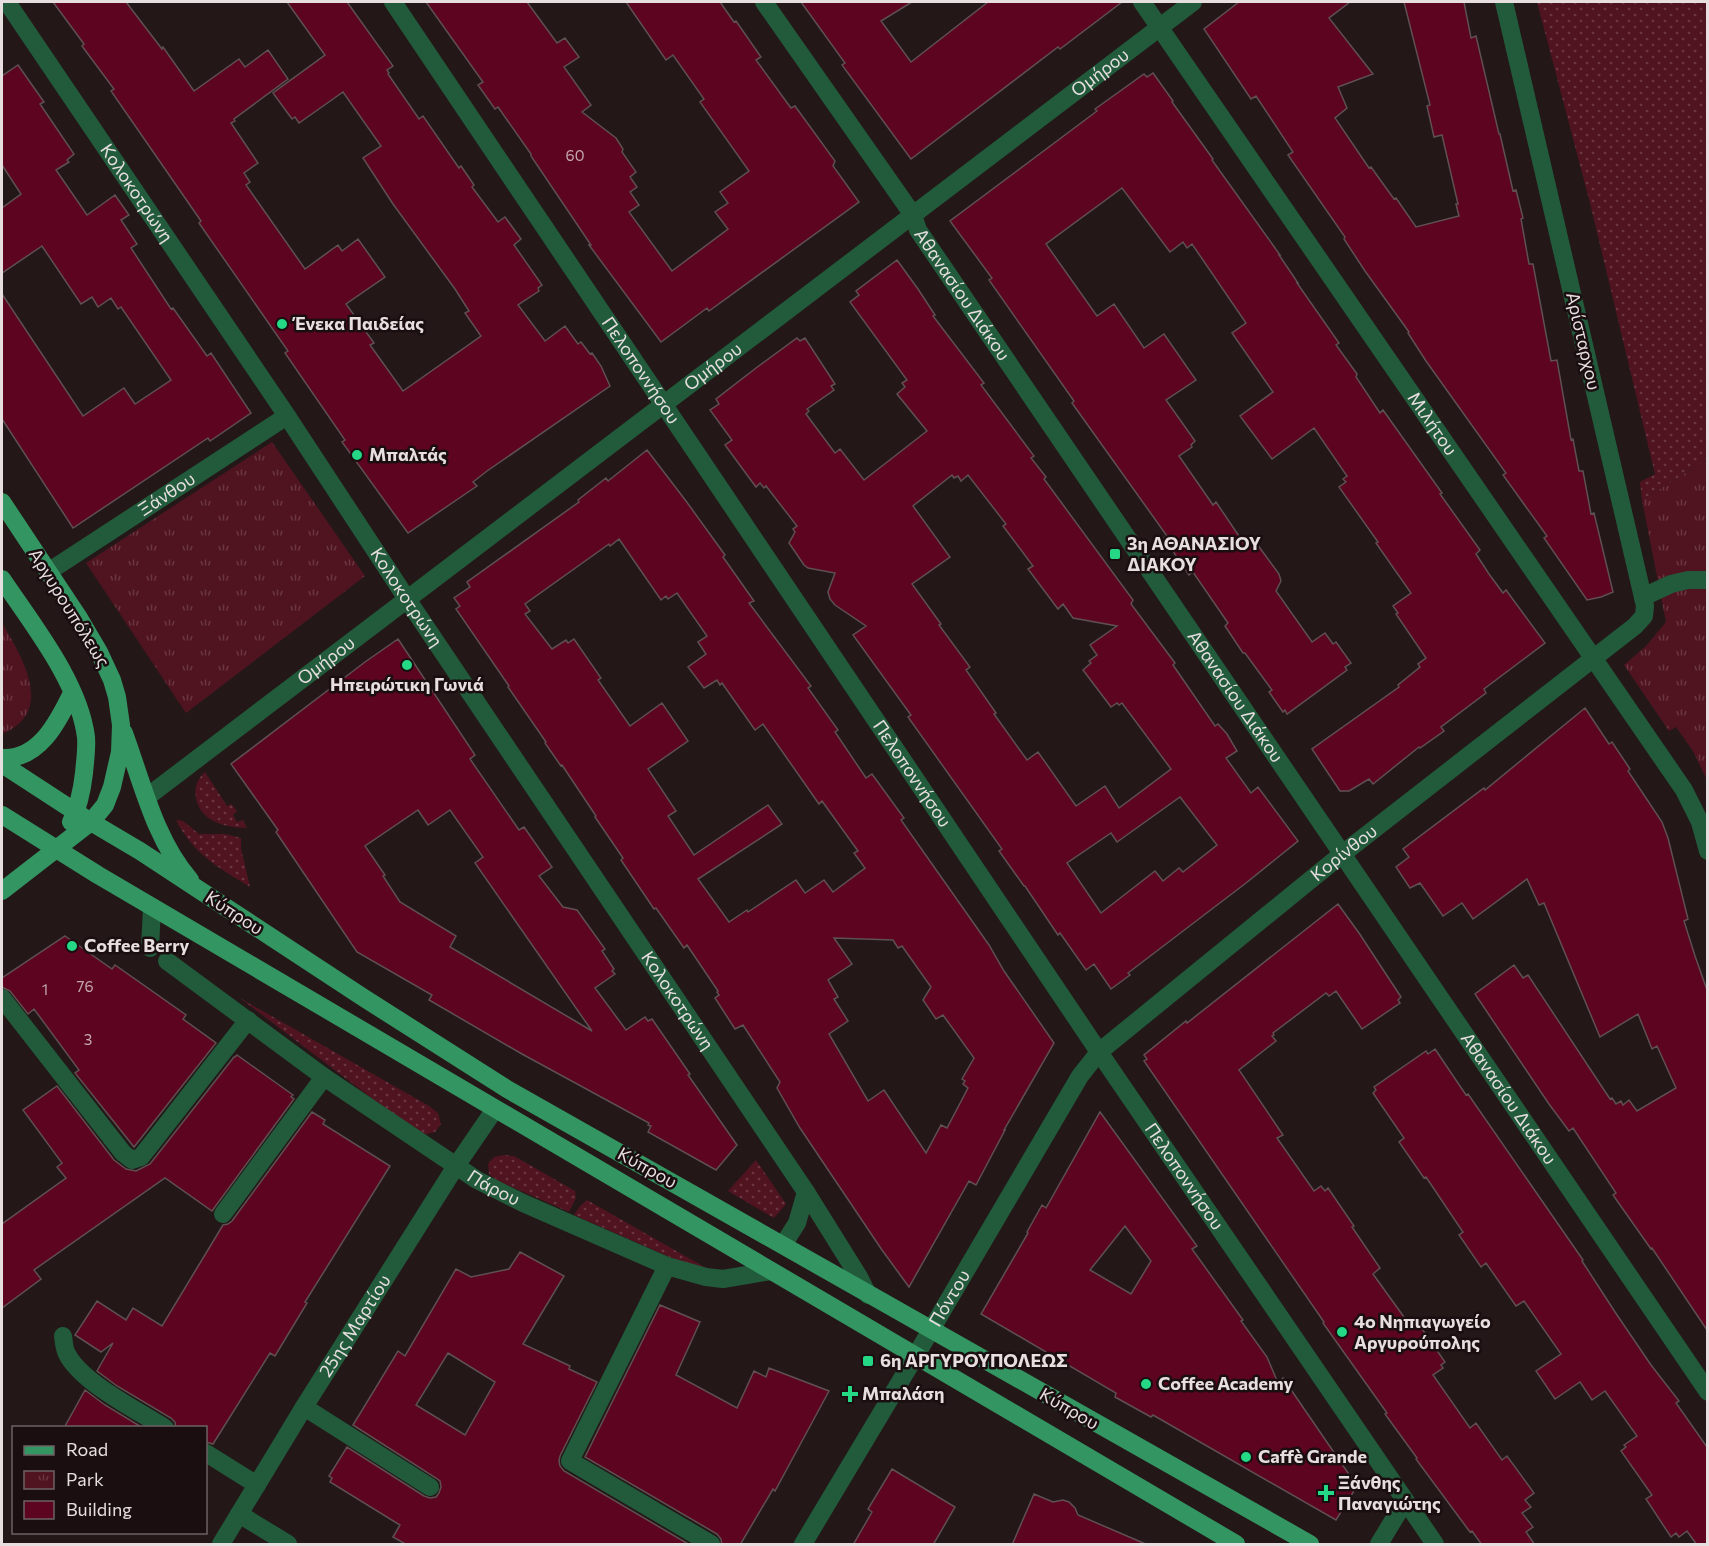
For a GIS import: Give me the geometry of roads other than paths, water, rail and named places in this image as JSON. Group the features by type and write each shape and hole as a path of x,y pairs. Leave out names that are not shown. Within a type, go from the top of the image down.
{"main road":[{"name":"Αργυρουπόλεως","path":"2,502 86,629 105,663 117,697 121,724 120,752 112,787 105,805 83,817 56,850 2,891"},
{"path":"5,591 50,649 81,715 86,738 82,792 83,817"},
{"path":"2,758 12,759 22,756 34,748 56,724 72,693"},
{"path":"121,724 158,828 167,846 188,878 209,897"},
{"name":"Κύπρου","path":"2,764 507,1089 1310,1545"},
{"name":"Κύπρου","path":"2,815 152,907 1236,1545"}],"street":[{"name":"Κολοκοτρώνη","path":"7,2 806,1192 868,1295"},
{"name":"Πελοποννήσου","path":"393,2 1099,1052 1435,1545"},
{"name":"Αθανασίου Διάκου","path":"764,2 912,215 918,230 1707,1392"},
{"name":"Μιλήτου","path":"1142,2 1684,790 1700,822 1707,851"},
{"name":"Ομήρου","path":"147,797 1193,2"},
{"name":"Αρίσταρχου","path":"1504,2 1645,606 1644,616 1635,626 1593,658"},
{"name":"Ξάνθου","path":"48,572 287,416"},
{"path":"1643,597 1671,584 1688,580 1707,580"},
{"name":"Κορίνθου","path":"1099,1052 1341,855 1593,658"},
{"path":"150,948 152,907"},
{"name":"Πάρου","path":"167,961 324,1077 477,1180 523,1203 667,1266 706,1277 723,1279 771,1271"},
{"path":"2,998 123,1154 132,1160 141,1157 248,1020"},
{"name":"Πόντου","path":"803,1545 1080,1076 1099,1052"},
{"path":"223,1214 324,1077"},
{"name":"25ης Μαρτίου","path":"221,1545 304,1407 456,1166 495,1109"},
{"path":"783,1245 797,1223 806,1192"},
{"path":"667,1266 570,1461 711,1545"},
{"path":"63,1336 65,1352 73,1364 90,1380 162,1426"},
{"path":"304,1407 430,1487"},
{"path":"207,1454 257,1485"},
{"path":"1379,1545 1406,1501"},
{"path":"239,1514 288,1545"}],"place":[{"name":"Ένεκα Παιδείας","path":"282,324"},
{"name":"Μπαλτάς","path":"357,455"},
{"name":"3η ΑΘΑΝΑΣΙΟΥ ΔΙΑΚΟΥ","path":"1115,554"},
{"name":"Ηπειρώτικη Γωνιά","path":"407,665"},
{"name":"Coffee Berry","path":"72,946"},
{"name":"4ο Νηπιαγωγείο Αργυρούπολης","path":"1342,1332"},
{"name":"6η ΑΡΓΥΡΟΥΠΟΛΕΩΣ","path":"868,1361"},
{"name":"Coffee Academy","path":"1146,1384"},
{"name":"Μπαλάση","path":"850,1394"},
{"name":"Caffè Grande","path":"1246,1457"},
{"name":"Ξάνθης Παναγιώτης","path":"1326,1493"}]}
